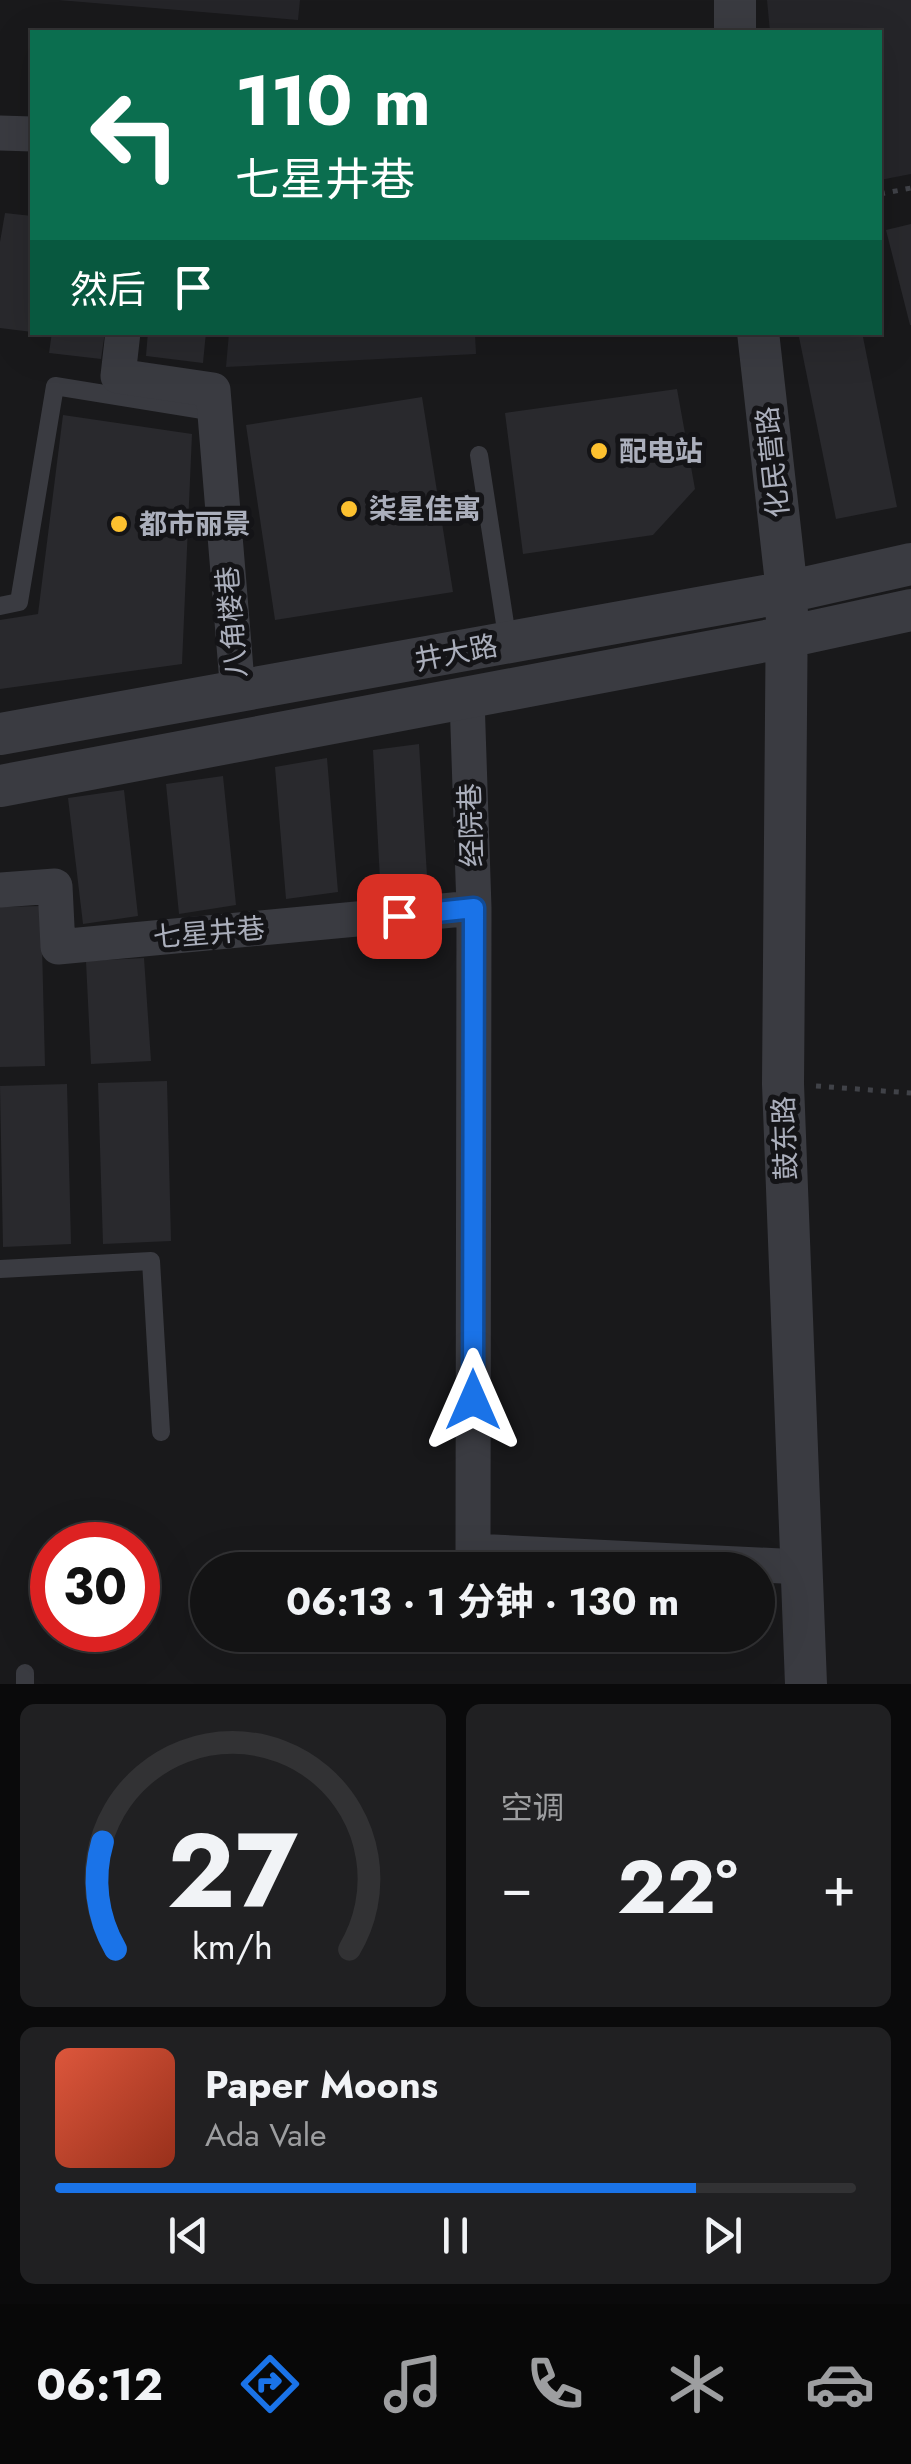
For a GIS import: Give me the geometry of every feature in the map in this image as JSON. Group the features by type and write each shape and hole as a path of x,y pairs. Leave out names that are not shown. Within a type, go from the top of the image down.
{"street":[{"path":"735,0 735,30"},
{"path":"0,133 30,134"},
{"path":"122,335 118,376 213,390 215,412"},
{"name":"化民营路","path":"758,335 787,592"},
{"name":"八角楼巷","path":"215,412 238,694"},
{"name":"井大路","path":"0,734 787,592 911,564"},
{"name":"鼓东路","path":"787,592 783,1084 806,1684"},
{"path":"0,786 911,610"},
{"name":"经院巷","path":"467,698 474,908 473,1551 801,1567"},
{"name":"七星井巷","path":"0,890 55,886 58,947 474,908"}],"lane":[{"path":"0,606 18,602 55,386 215,412"},
{"path":"479,454 508,643"},
{"path":"0,1270 151,1261 161,1432"}],"path":[{"path":"882,194 911,188"},
{"path":"783,1084 911,1093"}],"shaded area":[{"path":"58,0 300,0 298,20"},
{"path":"767,0 911,0 911,174 882,180 882,30 770,30"},
{"path":"229,335 475,335 476,354 226,367"}],"building":[{"path":"5,213 30,216 30,332 0,328 0,242"},
{"path":"911,224 911,325 910,325 886,230"},
{"path":"52,335 105,335 101,359 49,353"},
{"path":"148,335 206,335 203,363 146,356"},
{"path":"799,335 863,335 897,507 836,519"},
{"name":"配电站","path":"677,389 695,489 653,535 523,554 505,413"},
{"name":"柒星佳寓","path":"422,397 453,592 275,620 246,425"},
{"name":"都市丽景","path":"63,415 192,434 182,664 0,689 0,620 38,614"},
{"path":"419,744 428,892 381,898 373,750"},
{"path":"327,758 338,892 286,899 275,767"},
{"path":"223,776 236,905 179,914 166,784"},
{"path":"124,790 138,916 83,924 68,798"},
{"path":"41,906 45,1066 0,1067 0,907"},
{"path":"144,958 151,1061 91,1064 86,961"},
{"path":"167,1081 171,1241 103,1244 98,1083"},
{"path":"67,1084 71,1244 3,1247 0,1086"}],"place":[{"name":"配电站","path":"599,451"},
{"name":"柒星佳寓","path":"349,509"},
{"name":"都市丽景","path":"119,524"}],"route":[{"path":"399,916 474,908 473,1400"}]}
